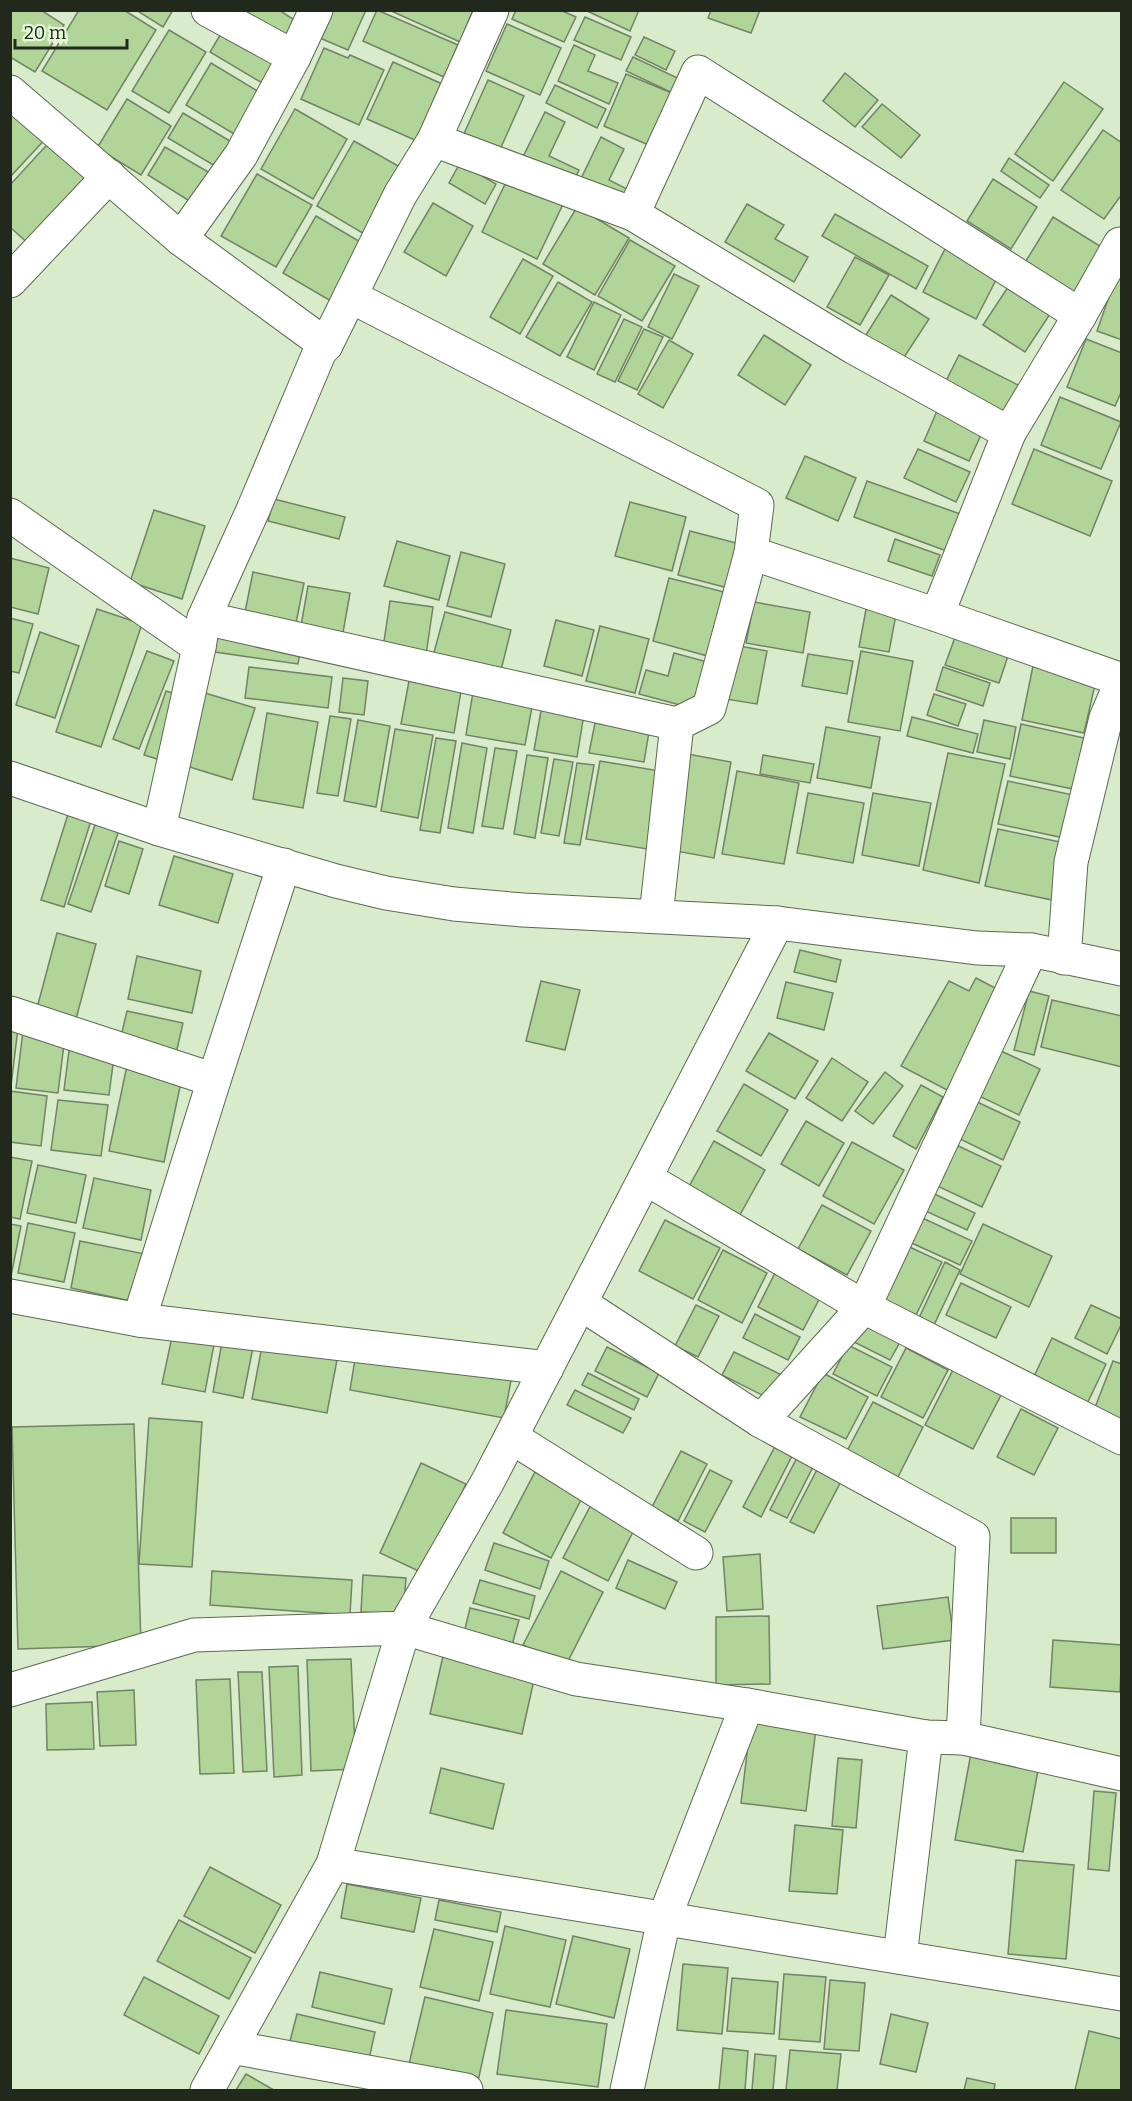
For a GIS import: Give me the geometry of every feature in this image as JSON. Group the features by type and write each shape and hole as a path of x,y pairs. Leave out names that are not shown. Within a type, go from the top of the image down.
{"street":[{"path":"208,10 294,57"},
{"path":"181,239 242,155 316,10"},
{"path":"159,830 201,632 320,351 326,345 399,195 434,140 492,10"},
{"path":"633,214 698,72 1080,315"},
{"path":"10,92 181,239 326,345"},
{"path":"434,140 633,214 853,347 1009,433"},
{"path":"10,281 109,176"},
{"path":"937,615 1009,433 1080,315 1119,244 1122,245"},
{"path":"10,515 201,632 677,724 709,708 751,553 756,505 350,296"},
{"path":"751,553 1122,680 1114,721 1071,862 1064,958"},
{"path":"656,916 677,724"},
{"path":"10,778 159,830 336,881 386,893 454,904 523,910 777,923 977,948 1030,950 1122,969"},
{"path":"139,1320 284,865"},
{"path":"207,2091 333,1864 404,1628 488,1481 777,923"},
{"path":"761,1421 864,1306 1030,950"},
{"path":"10,1013 214,1080"},
{"path":"645,1178 864,1306 1122,1438"},
{"path":"10,1296 139,1320 547,1368"},
{"path":"580,1303 761,1421 974,1537 963,1738"},
{"path":"511,1437 696,1554"},
{"path":"10,1690 194,1635 404,1628 576,1679 747,1705 926,1737 963,1738 1122,1774"},
{"path":"627,2091 664,1919 747,1705"},
{"path":"900,1957 926,1737"},
{"path":"333,1864 1122,1994"},
{"path":"231,2047 466,2091"}],"building":[{"path":"10,10 41,10 64,25 35,72 10,57"},
{"path":"79,10 124,10 156,30 107,110 42,71"},
{"path":"136,10 173,10 163,27"},
{"path":"234,10 279,10 296,21 284,41"},
{"path":"332,10 366,10 348,50 320,38"},
{"path":"377,10 458,45 444,77 363,41"},
{"path":"389,10 473,10 460,42"},
{"path":"516,10 560,10 576,17 564,42 512,19"},
{"path":"585,10 639,10 630,31"},
{"path":"711,10 760,10 751,33 708,18"},
{"path":"585,17 631,37 621,60 574,40"},
{"path":"507,24 561,48 540,95 486,71"},
{"path":"225,27 279,60 264,84 210,52"},
{"path":"169,30 206,52 169,113 132,91"},
{"path":"644,37 675,51 666,70 635,55"},
{"path":"574,45 595,55 588,71 618,83 609,104 558,81"},
{"path":"324,48 348,58 350,55 384,70 359,125 301,99"},
{"path":"633,57 686,82 679,96 626,71"},
{"path":"393,62 449,87 424,144 367,119"},
{"path":"211,63 259,92 234,134 186,105"},
{"path":"845,73 878,100 855,127 823,101"},
{"path":"626,74 674,94 651,146 604,126"},
{"path":"488,80 524,96 498,154 462,138"},
{"path":"1064,82 1103,109 1053,181 1015,154"},
{"path":"555,85 606,109 597,128 546,103"},
{"path":"127,99 171,126 141,175 97,148"},
{"path":"10,100 49,135 10,177"},
{"path":"882,104 920,135 901,158 862,127"},
{"path":"295,109 347,139 313,199 261,169"},
{"path":"545,112 565,122 549,156 579,170 569,190 519,165"},
{"path":"183,113 235,144 220,169 168,138"},
{"path":"1103,130 1122,143 1122,194 1104,219 1061,190"},
{"path":"56,135 99,174 32,247 10,227 10,185"},
{"path":"601,137 624,149 609,180 627,189 618,209 576,189"},
{"path":"354,141 409,172 371,238 317,206"},
{"path":"165,147 217,177 199,207 148,175"},
{"path":"1009,158 1049,185 1040,198 1001,171"},
{"path":"460,163 496,184 485,204 449,183"},
{"path":"257,174 312,205 276,267 221,236"},
{"path":"509,176 564,202 537,259 482,232"},
{"path":"993,179 1037,207 1011,249 967,221"},
{"path":"433,203 473,226 446,276 404,252"},
{"path":"747,204 784,225 775,239 808,257 794,282 725,242"},
{"path":"577,207 629,238 595,295 543,264"},
{"path":"835,214 928,266 916,289 822,236"},
{"path":"316,216 369,247 336,304 283,273"},
{"path":"1053,217 1103,248 1071,300 1021,269"},
{"path":"630,240 675,266 642,321 598,296"},
{"path":"947,245 1000,272 976,319 923,292"},
{"path":"855,257 889,275 860,325 827,307"},
{"path":"523,259 553,276 520,334 490,317"},
{"path":"674,274 699,286 672,339 648,327"},
{"path":"1117,274 1122,276 1122,340 1097,331"},
{"path":"1016,275 1058,302 1025,352 983,325"},
{"path":"558,282 592,302 560,356 526,337"},
{"path":"891,295 929,319 901,362 864,338"},
{"path":"594,302 621,315 594,370 567,357"},
{"path":"624,319 642,327 615,382 597,374"},
{"path":"644,329 663,337 637,390 618,381"},
{"path":"764,335 811,365 785,405 738,375"},
{"path":"1086,339 1122,353 1122,390 1115,406 1067,387"},
{"path":"669,340 693,354 663,408 638,394"},
{"path":"959,355 1022,387 1006,419 943,387"},
{"path":"1060,397 1121,422 1101,469 1041,445"},
{"path":"940,404 986,424 969,461 924,441"},
{"path":"918,449 970,472 956,502 904,478"},
{"path":"1034,449 1112,481 1090,536 1012,504"},
{"path":"805,456 856,478 838,521 786,498"},
{"path":"867,481 966,516 952,553 854,517"},
{"path":"274,499 345,517 339,539 268,521"},
{"path":"630,502 686,517 672,571 615,556"},
{"path":"154,510 205,526 182,599 130,582"},
{"path":"690,531 740,544 728,588 678,575"},
{"path":"895,539 940,555 932,576 888,561"},
{"path":"397,541 450,556 439,600 384,586"},
{"path":"461,552 505,564 491,617 447,606"},
{"path":"10,558 49,568 38,614 10,607"},
{"path":"253,572 304,583 294,633 243,622"},
{"path":"669,578 728,593 711,657 653,641"},
{"path":"308,586 350,593 341,644 299,637"},
{"path":"390,601 433,607 426,655 383,648"},
{"path":"754,602 810,612 803,653 746,643"},
{"path":"867,604 897,609 889,652 859,647"},
{"path":"97,609 142,624 101,747 56,732"},
{"path":"445,612 511,630 500,674 433,656"},
{"path":"10,618 33,624 19,673 10,671"},
{"path":"556,620 594,630 582,676 544,666"},
{"path":"600,626 649,639 635,693 586,681"},
{"path":"958,629 1011,647 999,683 945,665"},
{"path":"211,631 301,645 298,664 208,651"},
{"path":"40,632 79,646 55,718 16,705"},
{"path":"729,644 767,651 757,704 719,698"},
{"path":"147,651 174,661 139,749 113,739"},
{"path":"861,651 913,661 900,731 848,722"},
{"path":"674,653 711,663 699,710 639,694 646,670 668,676"},
{"path":"808,654 853,661 847,694 802,686"},
{"path":"1033,666 1096,680 1084,733 1022,720"},
{"path":"249,667 332,677 328,708 245,698"},
{"path":"943,667 990,683 983,706 936,690"},
{"path":"411,670 463,679 454,733 401,724"},
{"path":"343,678 368,681 364,715 339,712"},
{"path":"474,686 534,696 525,745 466,735"},
{"path":"166,691 185,697 164,761 144,755"},
{"path":"205,693 255,708 232,780 183,765"},
{"path":"934,694 966,704 958,726 927,715"},
{"path":"543,700 585,708 577,757 534,750"},
{"path":"267,713 318,722 303,808 253,799"},
{"path":"330,716 351,719 338,796 317,793"},
{"path":"912,717 978,734 973,753 907,736"},
{"path":"358,720 390,726 376,807 344,801"},
{"path":"984,720 1016,727 1010,759 977,752"},
{"path":"595,723 649,732 644,762 589,753"},
{"path":"1021,724 1084,738 1073,789 1010,776"},
{"path":"826,727 880,737 871,788 817,778"},
{"path":"395,729 433,735 418,818 381,811"},
{"path":"436,738 456,741 440,833 420,830"},
{"path":"462,743 487,748 473,833 448,828"},
{"path":"495,748 517,751 503,829 482,826"},
{"path":"682,753 731,762 714,858 665,849"},
{"path":"948,753 1005,764 979,883 923,870"},
{"path":"527,755 548,758 535,838 514,834"},
{"path":"763,755 814,764 810,783 760,774"},
{"path":"554,759 573,762 559,836 541,833"},
{"path":"600,761 660,771 647,849 586,839"},
{"path":"577,763 594,765 580,845 564,843"},
{"path":"737,771 799,783 784,864 722,854"},
{"path":"1008,781 1073,795 1064,838 998,824"},
{"path":"808,793 864,803 853,863 797,853"},
{"path":"873,793 931,803 919,866 862,855"},
{"path":"70,808 93,814 64,907 41,900"},
{"path":"96,822 119,830 91,912 68,904"},
{"path":"998,829 1065,843 1052,900 985,886"},
{"path":"119,841 143,849 129,894 105,886"},
{"path":"174,856 233,874 218,923 159,905"},
{"path":"57,933 96,944 76,1019 37,1008"},
{"path":"800,950 841,960 836,982 794,972"},
{"path":"137,956 201,971 192,1013 128,999"},
{"path":"976,978 1001,991 947,1090 901,1066 949,981 969,991"},
{"path":"541,981 580,990 565,1050 526,1041"},
{"path":"786,982 833,993 824,1030 777,1018"},
{"path":"1029,991 1049,996 1034,1055 1014,1050"},
{"path":"1052,1000 1122,1016 1122,1067 1041,1047"},
{"path":"127,1011 183,1023 175,1058 119,1045"},
{"path":"10,1027 18,1028 11,1086 10,1086"},
{"path":"23,1031 65,1036 58,1093 16,1088"},
{"path":"769,1033 818,1061 795,1099 746,1071"},
{"path":"70,1043 115,1049 109,1095 64,1090"},
{"path":"1001,1051 1040,1069 1019,1115 979,1096"},
{"path":"832,1058 868,1082 842,1121 806,1098"},
{"path":"128,1061 183,1073 164,1162 109,1151"},
{"path":"885,1072 903,1086 873,1124 855,1111"},
{"path":"744,1084 788,1110 761,1156 717,1131"},
{"path":"921,1085 943,1097 916,1149 893,1136"},
{"path":"10,1091 47,1096 41,1146 10,1142"},
{"path":"58,1100 108,1105 101,1156 51,1150"},
{"path":"975,1101 1020,1122 1003,1160 958,1138"},
{"path":"806,1121 844,1143 819,1186 781,1164"},
{"path":"714,1141 765,1170 737,1220 686,1192"},
{"path":"852,1142 904,1170 874,1224 823,1196"},
{"path":"952,1143 1001,1166 982,1207 933,1184"},
{"path":"10,1157 32,1161 20,1219 10,1217"},
{"path":"38,1165 86,1175 76,1223 27,1213"},
{"path":"94,1178 151,1190 141,1240 83,1228"},
{"path":"928,1191 975,1213 967,1230 919,1208"},
{"path":"822,1205 871,1231 847,1275 798,1249"},
{"path":"916,1215 972,1241 960,1265 905,1240"},
{"path":"665,1220 720,1248 693,1299 639,1271"},
{"path":"28,1223 75,1233 64,1282 18,1273"},
{"path":"10,1224 21,1226 11,1276 10,1276"},
{"path":"983,1224 1052,1256 1029,1307 960,1274"},
{"path":"80,1241 145,1254 135,1302 71,1288"},
{"path":"901,1243 942,1262 915,1317 875,1298"},
{"path":"723,1250 767,1273 742,1323 698,1300"},
{"path":"945,1262 960,1270 934,1325 919,1318"},
{"path":"776,1271 822,1294 803,1330 758,1307"},
{"path":"961,1283 1011,1307 996,1338 946,1315"},
{"path":"696,1305 719,1316 698,1357 675,1346"},
{"path":"1091,1305 1122,1319 1107,1354 1075,1338"},
{"path":"755,1314 800,1337 788,1360 743,1338"},
{"path":"863,1323 900,1342 890,1360 854,1342"},
{"path":"174,1327 216,1334 205,1392 162,1384"},
{"path":"1052,1338 1106,1364 1085,1408 1031,1383"},
{"path":"222,1342 253,1347 243,1398 213,1392"},
{"path":"848,1345 892,1367 877,1396 833,1374"},
{"path":"262,1346 337,1360 327,1413 252,1399"},
{"path":"357,1347 512,1375 504,1418 350,1390"},
{"path":"607,1347 659,1373 647,1397 595,1371"},
{"path":"906,1348 948,1370 923,1418 881,1397"},
{"path":"734,1352 782,1375 770,1399 722,1375"},
{"path":"1113,1361 1122,1364 1122,1421 1094,1410"},
{"path":"953,1370 1001,1395 973,1449 925,1425"},
{"path":"588,1373 639,1399 634,1410 582,1385"},
{"path":"823,1373 868,1397 846,1439 800,1417"},
{"path":"575,1390 631,1418 623,1433 567,1405"},
{"path":"873,1402 923,1427 898,1477 847,1451"},
{"path":"1021,1409 1058,1428 1034,1475 997,1457"},
{"path":"149,1418 202,1422 192,1567 139,1564"},
{"path":"134,1424 141,1645 18,1649 12,1427"},
{"path":"780,1437 797,1446 761,1517 743,1507"},
{"path":"802,1448 818,1457 787,1518 770,1510"},
{"path":"681,1451 707,1464 678,1521 652,1507"},
{"path":"823,1458 847,1470 814,1533 790,1522"},
{"path":"421,1463 466,1484 425,1574 380,1553"},
{"path":"710,1470 732,1481 705,1532 684,1521"},
{"path":"535,1472 583,1496 551,1558 503,1533"},
{"path":"592,1503 636,1526 608,1581 563,1558"},
{"path":"1011,1518 1056,1518 1056,1553 1011,1553"},
{"path":"494,1543 549,1561 540,1589 485,1570"},
{"path":"760,1554 763,1609 727,1611 723,1557"},
{"path":"628,1560 677,1582 665,1609 616,1588"},
{"path":"212,1571 352,1580 350,1615 210,1605"},
{"path":"561,1571 603,1592 565,1667 523,1645"},
{"path":"363,1575 406,1578 403,1615 361,1612"},
{"path":"480,1580 535,1596 529,1619 473,1603"},
{"path":"948,1597 954,1640 883,1649 877,1606"},
{"path":"470,1608 519,1620 512,1645 464,1633"},
{"path":"769,1616 770,1684 716,1685 716,1617"},
{"path":"1053,1640 1122,1645 1120,1692 1050,1687"},
{"path":"443,1656 535,1675 522,1734 430,1714"},
{"path":"351,1659 356,1769 311,1771 307,1660"},
{"path":"298,1666 302,1775 274,1777 269,1667"},
{"path":"238,1672 262,1672 267,1771 243,1772"},
{"path":"230,1679 234,1773 200,1774 196,1680"},
{"path":"134,1690 136,1745 100,1746 97,1692"},
{"path":"92,1702 94,1749 47,1750 46,1704"},
{"path":"752,1712 817,1720 806,1811 741,1803"},
{"path":"971,1753 1039,1765 1023,1852 955,1840"},
{"path":"838,1758 862,1760 856,1828 832,1826"},
{"path":"441,1768 504,1784 493,1829 430,1813"},
{"path":"1094,1791 1116,1793 1109,1871 1088,1869"},
{"path":"795,1825 843,1830 837,1894 789,1891"},
{"path":"1016,1860 1074,1865 1066,1959 1008,1954"},
{"path":"210,1867 281,1905 255,1953 184,1916"},
{"path":"347,1884 421,1898 414,1932 341,1918"},
{"path":"439,1900 501,1912 497,1932 435,1920"},
{"path":"179,1920 251,1958 229,1999 157,1961"},
{"path":"505,1926 566,1940 550,2007 490,1994"},
{"path":"434,1929 493,1942 479,2001 420,1987"},
{"path":"573,1936 630,1949 614,2018 556,2004"},
{"path":"683,1964 728,1968 722,2034 677,2030"},
{"path":"320,1972 392,1989 384,2024 312,2007"},
{"path":"784,1974 826,1977 820,2042 779,2039"},
{"path":"144,1977 219,2016 199,2054 124,2015"},
{"path":"732,1978 778,1982 774,2034 727,2031"},
{"path":"830,1980 865,1983 859,2051 824,2049"},
{"path":"425,1997 493,2013 478,2081 409,2064"},
{"path":"506,2010 607,2024 598,2087 497,2074"},
{"path":"297,2014 375,2032 369,2059 290,2041"},
{"path":"891,2014 928,2023 916,2072 880,2064"},
{"path":"1089,2031 1122,2039 1122,2090 1075,2090"},
{"path":"723,2048 748,2051 745,2090 719,2090"},
{"path":"790,2050 841,2054 837,2090 786,2090"},
{"path":"755,2054 776,2056 773,2090 752,2090"},
{"path":"246,2074 274,2090 236,2090"},
{"path":"967,2078 995,2084 994,2090 964,2090"}]}
